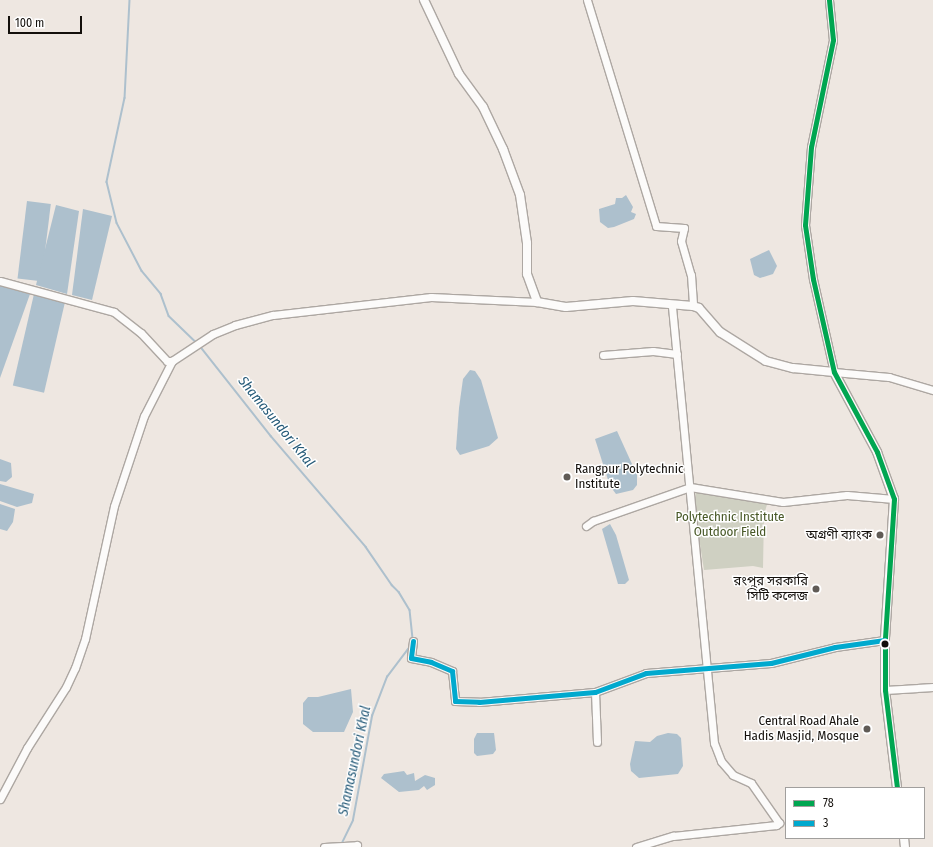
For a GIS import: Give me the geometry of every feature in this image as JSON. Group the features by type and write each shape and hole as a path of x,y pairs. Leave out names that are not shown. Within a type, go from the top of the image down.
{"main road":[{"path":"424,0 459,74 483,107 520,195 527,243 527,274 537,302 566,307 633,301 667,303 672,306 693,306 699,308 720,332 766,361 794,368 834,372 877,452 894,499 885,640 885,690 897,787"}],"street":[{"path":"587,0 656,226 684,228 681,241 690,275 693,306"},
{"path":"829,0 833,40 812,147 805,225 813,279 834,372 889,377 933,390"},
{"path":"0,281 114,312 141,333 167,361 172,361"},
{"path":"0,799 27,748 66,687 75,668 85,639 114,506 144,416 172,361 198,342 235,325 273,315 431,297 537,302"},
{"path":"636,847 683,834 776,825 779,823 751,783 734,775 721,761 714,743 711,722 709,668 672,306"},
{"path":"603,355 653,351 677,354"},
{"path":"586,526 593,521 690,486 783,502 847,495 894,499"},
{"path":"413,641 411,658 431,662 452,671 455,701 532,699 595,692 646,673 771,663 835,646 885,640"},
{"path":"885,690 933,687"},
{"path":"595,692 597,742"},
{"path":"324,847 353,846"}],"green space":[{"name":"Polytechnic Institute Outdoor Field","path":"695,483 768,501 764,515 763,568 753,566 704,570 697,525"}],"water":[{"path":"626,195 633,207 631,212 636,214 634,219 608,228 600,222 599,209 615,204 616,198 622,198"},
{"path":"27,201 51,204 41,281 17,278"},
{"path":"56,205 79,211 67,294 36,285"},
{"path":"83,209 112,216 92,300 72,295"},
{"path":"769,250 777,266 773,274 760,278 754,275 750,259"},
{"path":"0,286 30,294 0,378"},
{"path":"34,294 65,301 44,393 13,386"},
{"path":"470,370 475,371 481,380 498,438 489,446 460,455 456,449 459,408 463,379"},
{"path":"617,431 637,475 637,485 633,490 616,494 610,486 595,439"},
{"path":"0,459 11,463 12,477 6,482 0,481"},
{"path":"0,484 34,494 32,503 17,507 0,501"},
{"path":"0,504 15,509 13,522 7,531 0,529"},
{"path":"610,524 616,535 629,580 625,584 618,584 602,529"},
{"path":"351,689 353,712 344,732 313,732 303,724 303,703 308,697 318,697"},
{"path":"477,733 494,733 496,750 493,754 477,756 474,753 474,739"},
{"path":"668,733 677,734 681,738 683,766 678,774 639,778 631,771 630,764 635,741 650,742 657,736"},
{"path":"404,771 407,775 414,773 415,781 425,775 435,778 435,785 427,790 424,786 419,790 399,792 381,778 384,774"}],"waterway":[{"name":"Shamasundori Khal","path":"130,0 125,98 107,182 117,223 142,271 161,294 169,316 196,342"},
{"name":"Shamasundori Khal","path":"200,346 271,436 366,547 392,585 399,592 410,610 413,639"},
{"name":"Shamasundori Khal","path":"342,843 353,820 372,716 387,677 410,646"}],"transit line":[{"name":"78","path":"829,0 833,40 811,147 805,225 813,279 834,372 877,452 894,499 885,640 885,690 897,787"},
{"name":"3","path":"413,641 411,658 431,662 452,671 455,701 479,702 595,692 646,673 771,663 835,647 885,640"}],"place":[{"name":"Rangpur Polytechnic Institute","path":"567,477"},
{"name":"অগ্রণী ব্যাংক","path":"880,535"},
{"name":"রংপুর সরকারি সিটি কলেজ","path":"816,589"},
{"name":"Central Road Ahale Hadis Masjid, Mosque","path":"867,729"}]}
